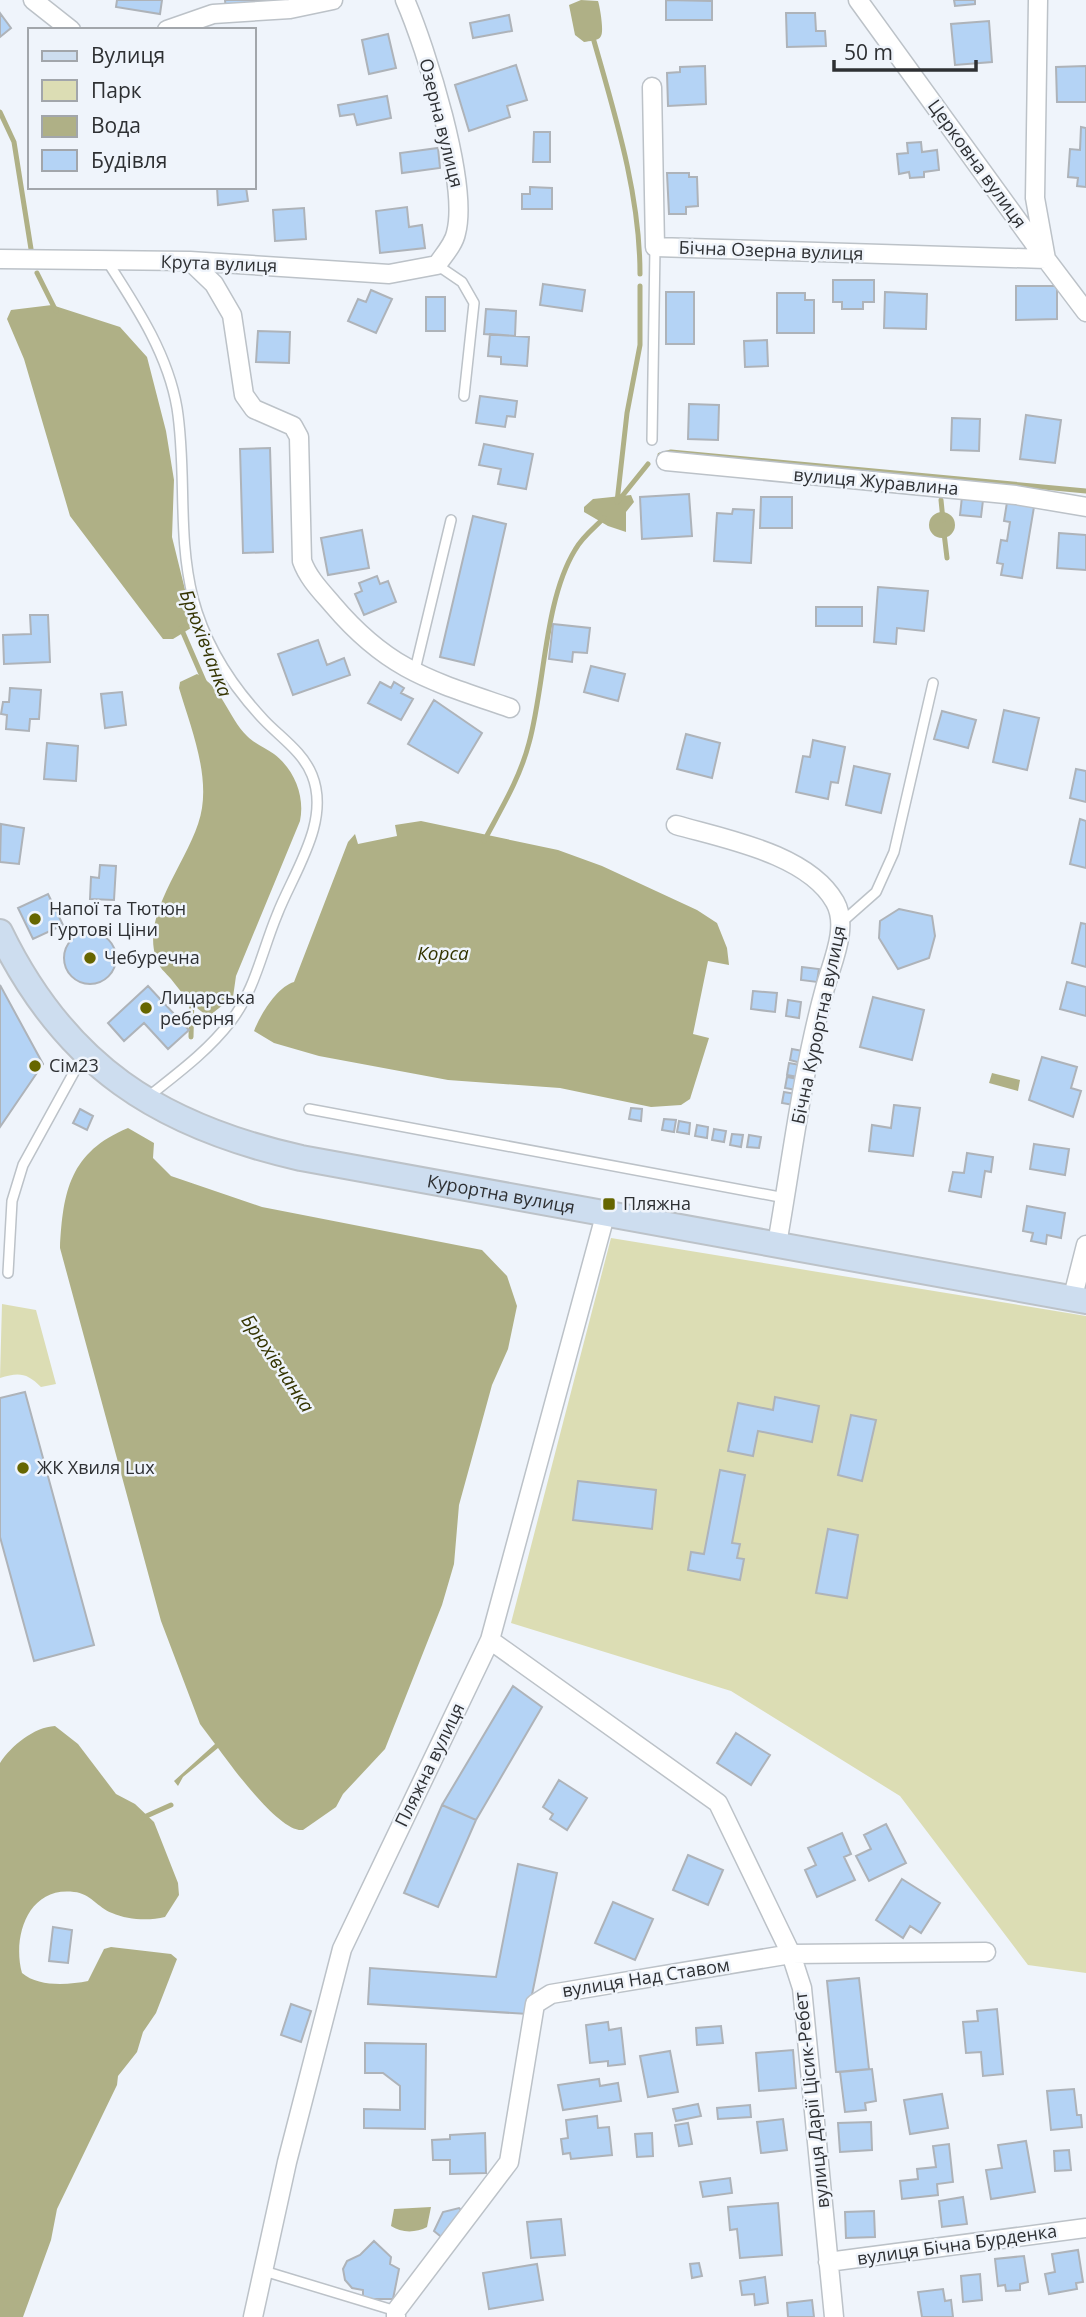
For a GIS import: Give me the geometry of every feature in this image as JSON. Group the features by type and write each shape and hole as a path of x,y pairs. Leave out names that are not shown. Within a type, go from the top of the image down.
{"main road":[{"name":"Курортна вулиця","path":"0,932 55,1022 84,1054 144,1100 187,1122 256,1148 1079,1301"}],"street":[{"path":"33,0 68,28"},
{"path":"173,28 213,14 290,9 333,0"},
{"name":"Озерна вулиця","path":"405,0 417,27 449,140 459,195 456,235 437,265"},
{"name":"Церковна вулиця","path":"859,0 1086,312"},
{"path":"1038,0 1035,198 1046,259"},
{"name":"Бічна Озерна вулиця","path":"652,87 655,247 1046,259"},
{"name":"Крута вулиця","path":"0,259 190,261 389,274 437,265"},
{"path":"190,261 214,284 232,315 244,395 254,409 293,426 299,437 302,561 305,570 369,645 414,674 510,708"},
{"name":"вулиця Журавлина","path":"666,461 1016,495 1086,507"},
{"name":"Бічна Курортна вулиця","path":"676,825 755,848 807,872 835,902 842,922 817,1016 777,1244"},
{"name":"Пляжна вулиця","path":"253,2317 287,2162 342,1949 490,1640 606,1212"},
{"path":"1079,1301 1086,1245"},
{"name":"вулиця Дарії Цісик-Ребет","path":"490,1640 718,1803 791,1954 802,1988 834,2317"},
{"name":"вулиця Над Ставом","path":"396,2314 509,2161 536,2004 551,1994 791,1954 986,1952"},
{"name":"вулиця Бічна Бурденка","path":"828,2262 1086,2228"}],"lane":[{"path":"652,440 655,247"},
{"path":"107,261 158,349 177,406 186,565 205,633 223,668 248,702 307,764 316,791 313,830 244,1001 211,1044 144,1100"},
{"path":"437,265 462,282 474,303 464,396"},
{"path":"414,674 451,520"},
{"path":"842,922 876,892 894,852 933,683"},
{"path":"8,1273 12,1201 23,1165 84,1054"},
{"path":"309,1109 785,1198"},
{"path":"264,2272 396,2314"}],"green space":[{"path":"611,1238 1086,1316 1086,1973 1028,1965 900,1796 731,1691 511,1623"},
{"path":"2,1304 36,1310 56,1384 41,1387 22,1375 0,1378"}],"water":[{"path":"581,0 598,1 602,29 600,38 596,40 584,42 575,35 569,5"},
{"path":"52,305 120,327 147,357 166,431 174,480 172,537 192,618 191,628 173,639 163,639 70,516 24,359 7,319 11,310"},
{"path":"631,495 634,502 626,512 626,532 608,526 584,512 584,507 593,499"},
{"path":"942,512 951,516 955,525 951,534 942,538 933,534 929,525 933,516"},
{"path":"197,674 213,687 247,736 274,754 288,768 297,784 301,803 300,821 236,976 233,997 209,1016 188,1000 160,967 153,940 155,921 162,902 190,845 202,808 200,763 179,688 180,682"},
{"name":"Корса","path":"421,821 558,850 602,866 697,910 717,923 727,948 729,965 708,961 693,1034 709,1038 690,1099 681,1105 651,1107 560,1088 448,1080 319,1056 274,1043 254,1031 275,995 294,982 348,842 355,834 358,844 397,836 395,825"},
{"path":"992,1073 1020,1080 1018,1091 989,1083"},
{"path":"128,1128 154,1143 153,1158 171,1176 262,1207 482,1250 507,1276 517,1306 508,1349 492,1385 459,1505 454,1564 442,1605 385,1749 343,1794 336,1807 303,1830 293,1828 270,1810 218,1748 183,1777 178,1786 174,1781 215,1744 200,1724 161,1621 60,1248 64,1209 73,1176 93,1149"},
{"path":"55,1726 78,1744 116,1794 135,1804 154,1822 178,1883 179,1895 165,1917 145,1919 112,1913 80,1893 58,1892 45,1897 27,1917 22,1930 19,1959 22,1973 45,1983 88,1981 104,1949 111,1947 171,1954 177,1959 156,2013 143,2032 137,2052 118,2076 117,2085 57,2209 51,2240 23,2317 0,2317 0,1763 24,1738"},
{"path":"431,2207 427,2227 409,2231 391,2226 394,2209"}],"building":[{"path":"117,0 162,0 160,14 116,7"},
{"path":"225,0 269,0 269,3 226,10"},
{"path":"666,0 712,1 712,20 666,20"},
{"path":"954,0 975,0 975,4 955,6"},
{"path":"0,13 11,28 0,37"},
{"path":"786,13 815,13 816,31 825,31 826,46 787,47"},
{"path":"509,15 512,31 473,38 470,23"},
{"path":"989,21 992,62 955,65 951,24"},
{"path":"388,34 396,68 369,74 362,40"},
{"path":"516,65 527,100 507,106 510,117 469,131 455,85"},
{"path":"705,66 706,104 668,106 667,73 680,72 680,67"},
{"path":"1086,66 1086,102 1057,102 1056,67"},
{"path":"387,96 391,118 357,125 354,114 340,116 338,105"},
{"path":"1081,127 1086,128 1086,187 1077,186 1078,178 1068,177 1070,149 1080,150"},
{"path":"534,132 550,132 550,162 533,162"},
{"path":"921,142 922,152 937,150 939,170 924,172 924,177 910,178 909,172 899,174 897,154 908,153 907,143"},
{"path":"438,148 440,168 402,173 400,153"},
{"path":"667,173 689,173 689,177 697,177 698,206 686,207 686,214 669,214"},
{"path":"530,187 552,188 552,209 522,209 522,194 530,194"},
{"path":"217,189 246,189 248,201 218,205"},
{"path":"407,207 409,227 422,225 425,248 380,253 376,211"},
{"path":"304,208 306,239 275,241 273,210"},
{"path":"833,280 874,280 874,302 863,302 863,309 842,309 842,302 833,302"},
{"path":"543,284 585,290 582,311 540,305"},
{"path":"1016,286 1057,286 1057,319 1016,320"},
{"path":"371,290 392,299 376,333 348,321 358,299 366,302"},
{"path":"666,292 694,292 694,344 666,344"},
{"path":"885,292 927,294 926,329 884,328"},
{"path":"777,293 805,293 805,300 814,300 814,333 777,333"},
{"path":"426,297 445,297 445,331 426,331"},
{"path":"486,309 516,311 515,336 484,334"},
{"path":"258,331 290,332 289,363 256,362"},
{"path":"490,334 529,337 527,366 501,364 501,357 488,356"},
{"path":"767,340 768,366 745,367 744,341"},
{"path":"480,396 517,401 515,417 507,416 505,427 476,423"},
{"path":"689,404 719,405 718,440 688,439"},
{"path":"1026,415 1061,420 1055,463 1020,459"},
{"path":"952,418 980,419 979,451 951,450"},
{"path":"484,444 533,454 526,489 498,484 501,469 479,465"},
{"path":"270,448 273,552 243,553 240,449"},
{"path":"689,494 692,536 642,539 640,497"},
{"path":"1008,496 1035,501 1022,578 1001,575 1003,564 997,563 1001,540 1007,541 1010,522 1004,521"},
{"path":"761,497 792,497 792,528 760,528"},
{"path":"962,497 983,500 981,517 960,515"},
{"path":"733,509 754,510 751,563 714,561 717,513 732,514"},
{"path":"473,516 506,524 474,665 440,657"},
{"path":"362,530 369,568 328,575 321,538"},
{"path":"1059,533 1086,535 1086,570 1057,568"},
{"path":"377,576 380,584 388,581 396,602 364,615 355,594 362,591 359,583"},
{"path":"878,587 928,591 924,631 897,628 896,644 874,642"},
{"path":"816,607 862,607 862,626 816,626"},
{"path":"30,615 48,615 50,662 4,664 3,635 31,634"},
{"path":"553,624 590,628 587,653 573,652 572,662 549,659"},
{"path":"318,640 327,665 344,658 350,675 293,695 278,654"},
{"path":"591,666 625,674 618,701 584,692"},
{"path":"380,682 391,688 394,682 404,688 401,693 413,699 401,720 368,703"},
{"path":"10,688 41,690 39,719 30,719 29,731 6,729 7,715 1,714 3,702 9,702"},
{"path":"122,692 126,725 105,728 101,694"},
{"path":"434,700 482,733 458,773 408,744"},
{"path":"1004,710 1039,718 1027,770 993,762"},
{"path":"942,711 976,720 968,748 934,739"},
{"path":"686,734 720,743 712,778 677,769"},
{"path":"813,740 845,747 838,783 831,782 828,799 796,792 803,756 810,757"},
{"path":"47,743 78,746 76,781 44,779"},
{"path":"854,766 890,774 881,813 846,805"},
{"path":"1076,769 1086,771 1086,802 1070,798"},
{"path":"1080,819 1086,821 1086,868 1070,864"},
{"path":"1,824 24,828 19,864 0,862"},
{"path":"100,865 116,866 114,900 90,899 91,877 99,878"},
{"path":"48,894 63,925 33,939 18,908"},
{"path":"899,909 932,916 935,936 929,958 898,969 879,938 880,921"},
{"path":"1081,923 1086,924 1086,967 1072,963"},
{"name":"Чебуречна","path":"90,932 100,934 108,940 114,948 114,968 108,976 100,982 90,984 80,982 72,976 66,968 64,958 66,948 72,940 80,934"},
{"path":"802,967 819,969 817,982 801,980"},
{"path":"1067,982 1086,987 1086,1016 1060,1009"},
{"path":"0,985 43,1064 0,1127"},
{"name":"Лицарська реберня","path":"148,986 189,1030 168,1049 144,1023 124,1041 108,1023"},
{"path":"753,991 777,993 775,1012 751,1009"},
{"path":"873,997 924,1010 912,1060 860,1047"},
{"path":"788,1000 801,1002 799,1018 786,1016"},
{"path":"792,1049 803,1051 801,1063 790,1060"},
{"path":"1042,1057 1077,1067 1071,1088 1081,1091 1073,1117 1029,1100"},
{"path":"789,1063 800,1065 798,1077 787,1075"},
{"path":"787,1077 798,1079 796,1090 785,1088"},
{"path":"784,1092 796,1094 794,1105 782,1103"},
{"path":"894,1105 920,1108 913,1156 869,1151 872,1125 891,1128"},
{"path":"631,1108 642,1109 641,1121 629,1119"},
{"path":"80,1109 93,1116 87,1130 73,1123"},
{"path":"664,1119 676,1120 674,1132 662,1130"},
{"path":"679,1121 690,1123 689,1134 677,1132"},
{"path":"697,1125 708,1127 707,1138 695,1136"},
{"path":"714,1129 726,1131 724,1142 712,1140"},
{"path":"732,1134 743,1135 741,1147 730,1145"},
{"path":"749,1135 761,1137 759,1148 747,1147"},
{"path":"1034,1144 1069,1149 1065,1175 1030,1169"},
{"path":"967,1153 993,1157 991,1172 985,1171 981,1197 949,1191 953,1172 964,1173"},
{"path":"1027,1206 1065,1213 1061,1238 1047,1235 1046,1244 1031,1241 1033,1233 1023,1231"},
{"name":"ЖК Хвиля Lux","path":"25,1392 94,1645 34,1661 0,1537 0,1398"},
{"path":"775,1397 819,1406 812,1442 758,1431 753,1456 728,1451 738,1403 773,1410"},
{"path":"851,1415 876,1420 862,1481 838,1475"},
{"path":"720,1470 745,1475 732,1543 740,1544 737,1558 744,1559 740,1580 688,1570 691,1552 704,1554"},
{"path":"578,1481 656,1490 652,1529 573,1520"},
{"path":"828,1529 858,1535 847,1598 816,1593"},
{"path":"513,1686 542,1707 476,1820 442,1805"},
{"path":"736,1733 770,1755 751,1785 717,1763"},
{"path":"559,1780 587,1798 567,1830 550,1819 553,1814 543,1807"},
{"path":"442,1805 476,1820 438,1907 404,1893"},
{"path":"886,1824 906,1863 869,1881 856,1856 871,1849 864,1835"},
{"path":"842,1833 851,1854 844,1857 855,1880 817,1897 805,1870 816,1865 808,1848"},
{"path":"688,1855 723,1870 708,1905 673,1890"},
{"path":"518,1864 557,1873 528,2014 368,2004 370,1968 496,1977"},
{"path":"902,1879 940,1903 921,1933 910,1926 903,1938 876,1920"},
{"path":"613,1902 653,1919 635,1960 595,1943"},
{"path":"53,1927 72,1930 68,1963 49,1961"},
{"path":"859,1978 869,2069 836,2072 827,1981"},
{"path":"291,2004 311,2011 301,2042 281,2035"},
{"path":"997,2009 1003,2074 983,2076 981,2052 966,2053 963,2022 978,2021 977,2011"},
{"path":"608,2022 609,2030 621,2028 625,2064 608,2066 608,2061 590,2063 586,2025"},
{"path":"721,2026 723,2043 697,2045 696,2028"},
{"path":"365,2043 426,2044 425,2129 364,2128 364,2109 400,2110 400,2086 383,2073 365,2073"},
{"path":"793,2050 796,2088 759,2091 756,2053"},
{"path":"670,2051 678,2092 648,2097 640,2056"},
{"path":"872,2069 876,2101 865,2103 866,2110 845,2112 840,2072"},
{"path":"599,2079 600,2086 618,2083 621,2101 563,2110 558,2085"},
{"path":"1074,2089 1077,2115 1081,2115 1082,2127 1051,2130 1047,2091"},
{"path":"942,2094 948,2128 910,2134 904,2100"},
{"path":"698,2104 701,2116 676,2121 673,2109"},
{"path":"750,2105 751,2117 718,2119 717,2108"},
{"path":"597,2116 598,2128 609,2127 612,2155 571,2159 570,2153 563,2154 561,2139 568,2138 566,2120"},
{"path":"783,2119 787,2150 761,2153 757,2122"},
{"path":"871,2122 872,2150 840,2152 838,2123"},
{"path":"688,2123 692,2144 679,2146 675,2125"},
{"path":"485,2133 486,2173 450,2174 450,2160 433,2160 432,2140 450,2139 450,2135"},
{"path":"652,2133 653,2156 637,2157 635,2134"},
{"path":"1026,2141 1035,2192 991,2199 986,2170 1002,2168 998,2145"},
{"path":"949,2144 953,2182 937,2184 938,2195 902,2199 900,2181 918,2179 917,2169 936,2167 933,2146"},
{"path":"1069,2150 1071,2170 1055,2171 1054,2151"},
{"path":"730,2178 732,2193 703,2197 700,2182"},
{"path":"963,2197 967,2224 942,2227 939,2201"},
{"path":"778,2203 782,2255 740,2258 737,2229 730,2230 728,2207"},
{"path":"459,2208 465,2214 445,2240 434,2231 443,2212"},
{"path":"874,2211 875,2237 846,2238 845,2212"},
{"path":"561,2219 565,2255 531,2258 527,2222"},
{"path":"374,2241 391,2257 390,2264 399,2269 393,2299 363,2299 363,2290 352,2288 345,2280 343,2269 347,2261 360,2255"},
{"path":"1078,2250 1083,2282 1076,2283 1077,2289 1049,2294 1045,2274 1055,2272 1052,2254"},
{"path":"1024,2256 1028,2282 1020,2284 1020,2290 1006,2291 1005,2285 998,2286 995,2259"},
{"path":"699,2263 702,2276 692,2278 690,2264"},
{"path":"537,2264 543,2300 489,2309 483,2273"},
{"path":"980,2274 982,2300 963,2302 961,2276"},
{"path":"765,2277 768,2303 755,2305 754,2294 742,2295 740,2281"},
{"path":"943,2289 945,2301 951,2300 953,2317 922,2317 918,2292"},
{"path":"812,2300 814,2317 788,2317 787,2303"}],"waterway":[{"path":"592,34 631,183 640,274"},
{"name":"Брюхівчанка","path":"0,112 14,142 31,249"},
{"name":"Брюхівчанка","path":"37,273 56,311"},
{"path":"617,502 627,413 640,345 640,286"},
{"path":"660,455 671,452 1086,491"},
{"path":"619,500 648,464"},
{"path":"941,500 943,520"},
{"path":"484,841 510,793 525,756 534,720 551,618 565,571 581,541 604,518"},
{"path":"944,533 947,558"},
{"name":"Брюхівчанка","path":"181,628 204,681"},
{"name":"Брюхівчанка","path":"191,1037 192,996"},
{"name":"Брюхівчанка","path":"142,1818 171,1805"}],"place":[{"name":"Напої та Тютюн Гуртові Ціни","path":"35,919"},
{"name":"Чебуречна","path":"90,958"},
{"name":"Лицарська реберня","path":"146,1008"},
{"name":"Сім23","path":"35,1066"},
{"name":"Пляжна","path":"609,1204"},
{"name":"ЖК Хвиля Lux","path":"23,1468"}]}
